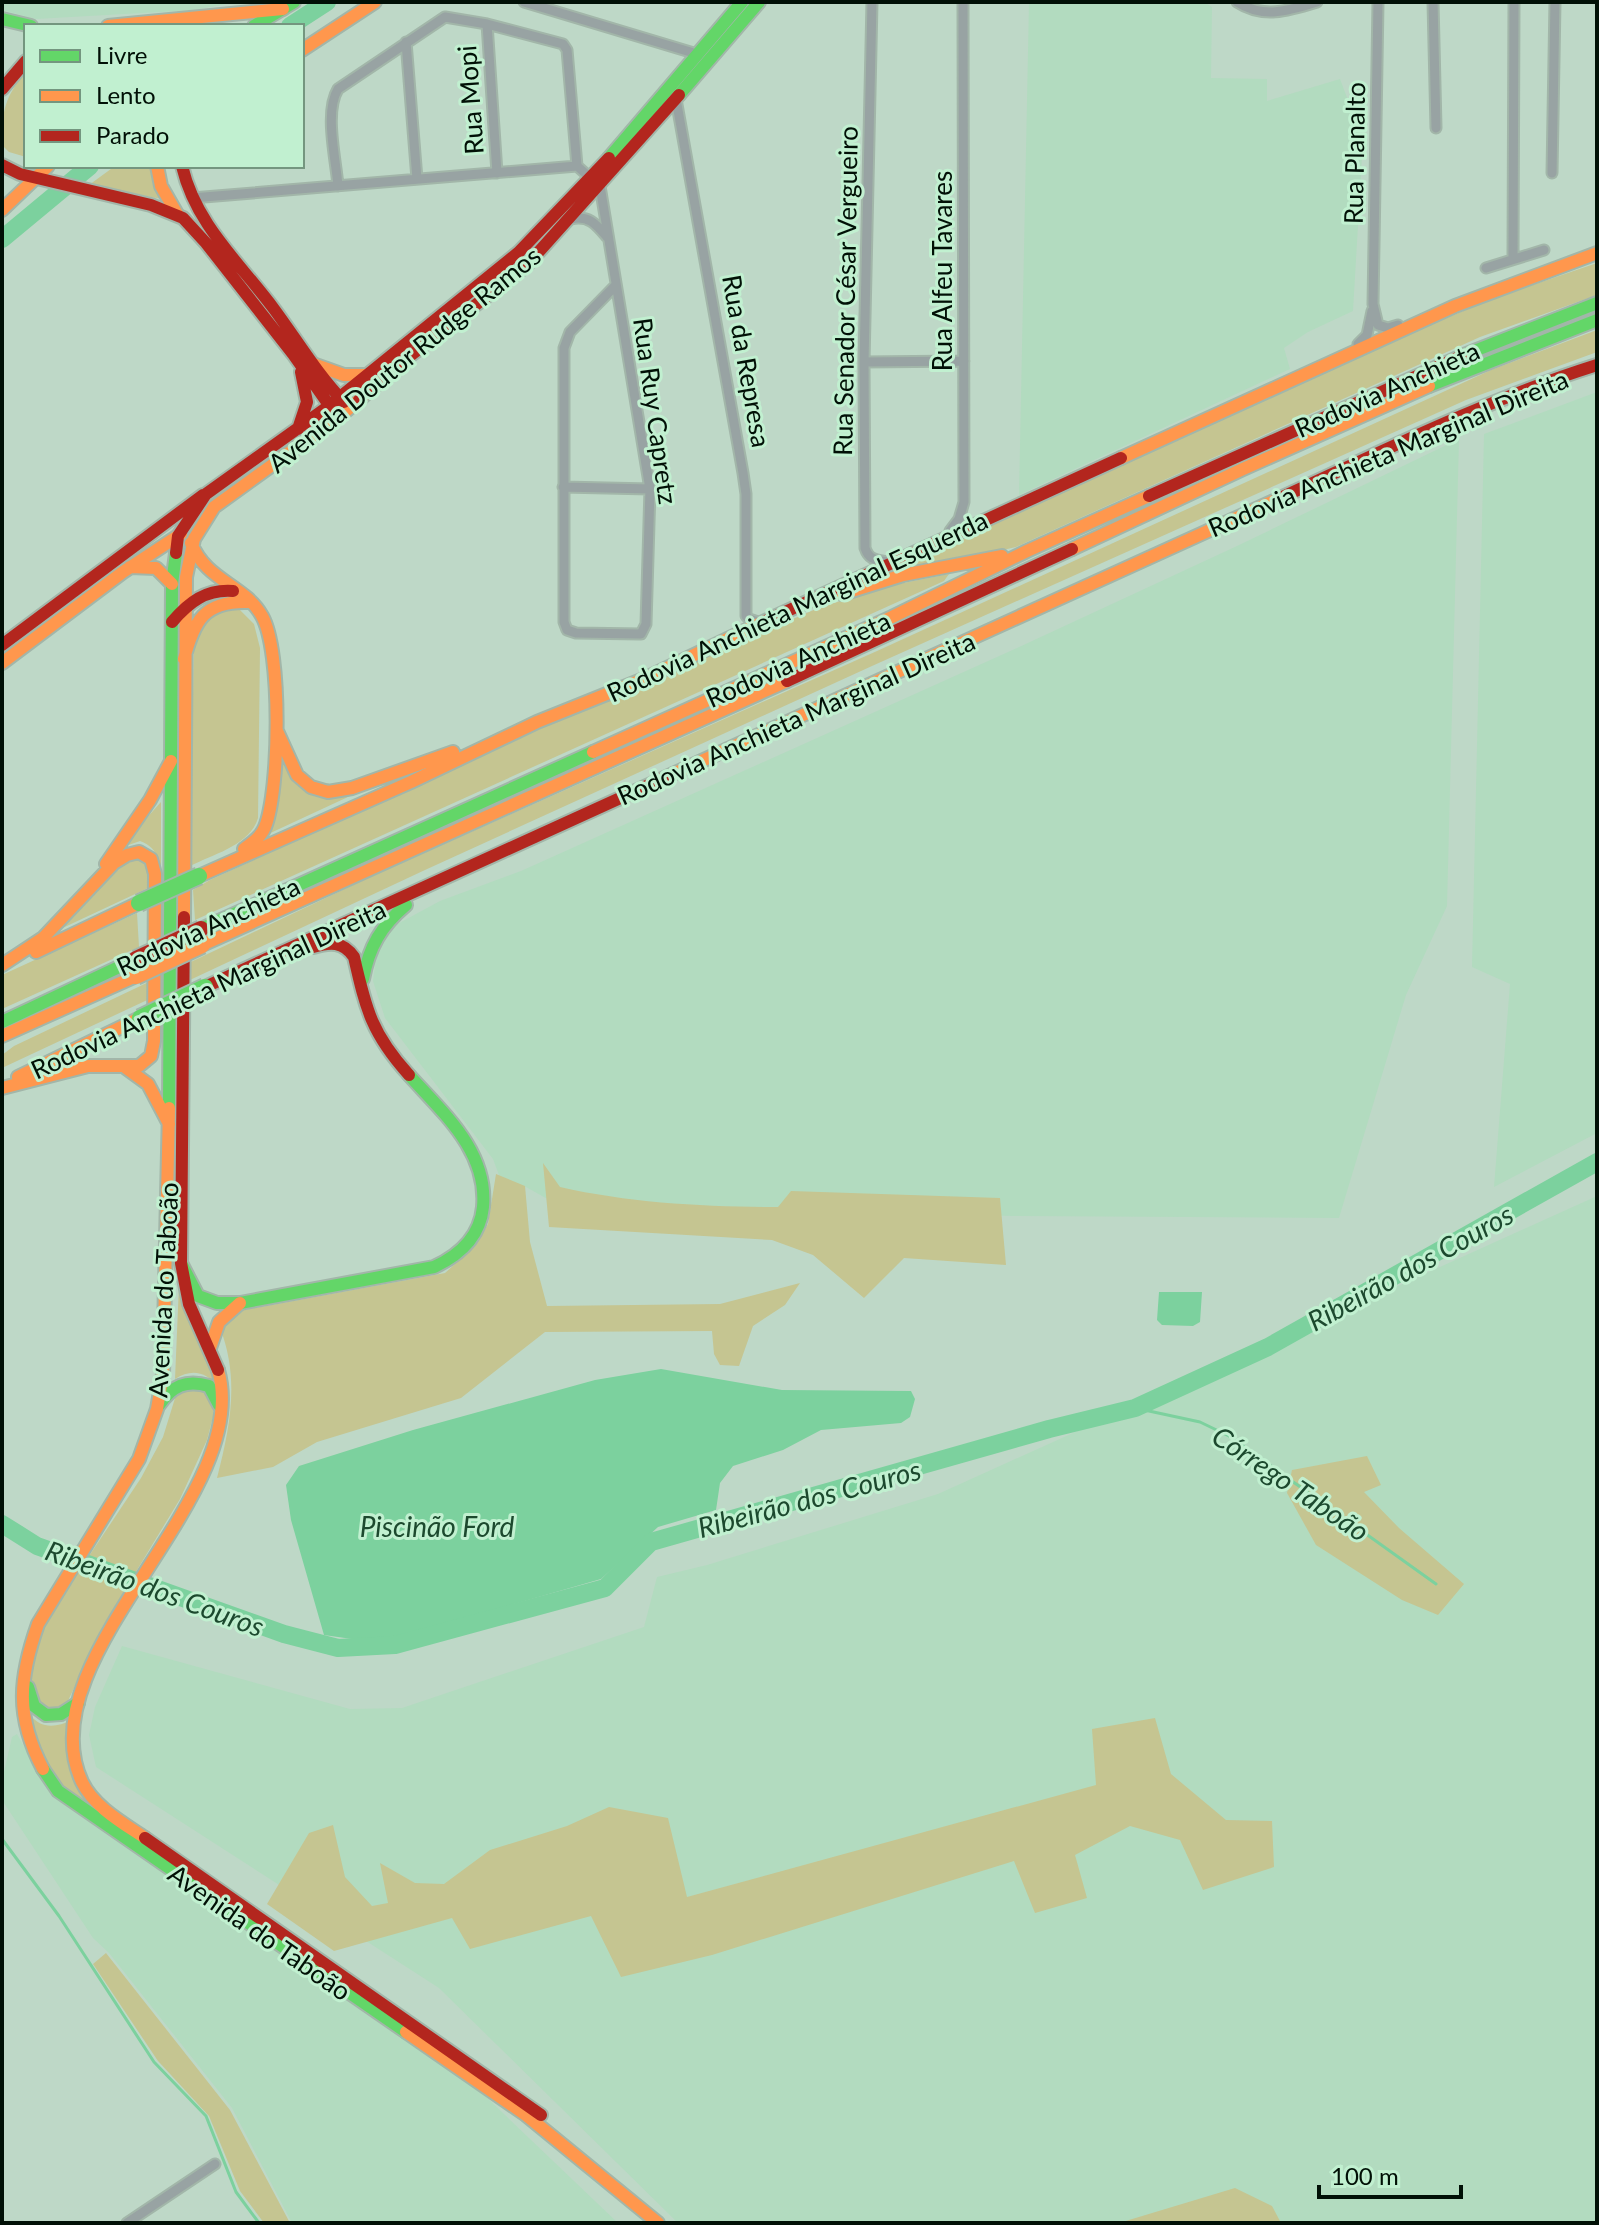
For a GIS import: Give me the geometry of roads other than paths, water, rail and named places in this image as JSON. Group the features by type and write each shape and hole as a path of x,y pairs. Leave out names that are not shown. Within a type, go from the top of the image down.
{"main road":[{"path":"304,49 375,2"},
{"name":"Avenida Doutor Rudge Ramos","path":"210,500 406,359 527,265 571,219 594,184 697,54 752,3"},
{"name":"Avenida Doutor Rudge Ramos","path":"2,663 298,429 339,407 366,375 519,252 594,184 676,99 752,3"},
{"path":"155,23 288,6"},
{"path":"257,24 288,6"},
{"path":"2,19 24,24"},
{"path":"2,89 24,63"},
{"path":"2,165 10,170 44,174 177,214"},
{"path":"157,168 161,186 177,214 206,243 339,407"},
{"path":"183,168 192,198 209,227 272,306 339,407"},
{"path":"2,210 44,174"},
{"name":"Rodovia Anchieta Marginal Esquerda","path":"2,967 537,722 644,679 947,536 1455,306 1597,253"},
{"name":"Rodovia Anchieta","path":"2,1022 136,968 892,617 1027,551 1409,378 1597,303"},
{"name":"Rodovia Anchieta","path":"201,937 896,632 1386,404 1597,320"},
{"path":"293,354 307,394 298,429"},
{"path":"311,363 344,375 366,375"},
{"name":"Rodovia Anchieta Marginal Direita","path":"2,1086 205,987 1438,426 1543,382 1597,365"},
{"name":"Avenida do Taboão","path":"210,500 199,527 185,540 172,584 169,1124 165,1339 157,1409 139,1459 38,1624 25,1663 30,1702 29,1744 42,1770 58,1791 74,1804 526,2115 658,2223"},
{"path":"185,540 201,565 261,616 269,635 275,724 272,795 266,825 256,840 224,865"},
{"name":"Avenida Doutor Rudge Ramos","path":"2,645 123,567 185,540"},
{"name":"Avenida do Taboão","path":"185,540 181,1263 190,1307 217,1363 223,1387 221,1413 208,1454 189,1496 123,1605 84,1682 78,1703 73,1754 83,1788 92,1800 522,2100 670,2223"},
{"path":"790,610 903,575 1027,551"},
{"path":"123,567 156,568 172,584"},
{"path":"172,622 184,606 210,592 233,591"},
{"path":"184,659 191,633 203,613 218,604 247,602"},
{"path":"275,724 292,767 302,781 319,790 334,792 537,722"},
{"path":"2,967 45,937 95,881 150,800 171,761"},
{"path":"2,1086 75,1068 143,1065 154,1048 154,865 144,854 130,853 95,881"},
{"path":"361,992 367,959 378,931 387,920 429,887"},
{"path":"181,1263 198,1296 217,1303 240,1303 434,1267 457,1254 471,1241 484,1208 485,1185 473,1150 382,1043 368,1019 354,957 346,945 339,942 315,946 247,969"},
{"name":"Rodovia Anchieta","path":"2,1036 72,1005 136,968"},
{"path":"2,1048 72,1005"},
{"path":"124,1067 140,1075 151,1086 169,1124"},
{"path":"210,1348 216,1325 222,1316 240,1303"},
{"path":"157,1409 172,1388 189,1381 209,1386 218,1398 221,1413"},
{"path":"28,1712 59,1715 78,1703"}],"street":[{"path":"524,2 697,54"},
{"name":"Rua Senador César Vergueiro","path":"872,2 864,362 865,548 873,559 891,562"},
{"name":"Rua Alfeu Tavares","path":"947,536 959,519 964,502 963,2"},
{"path":"1237,2 1251,11 1268,14 1317,2"},
{"name":"Rua Planalto","path":"1334,362 1365,339 1373,304 1378,2"},
{"path":"1433,2 1436,128"},
{"path":"1513,258 1514,2"},
{"path":"1552,173 1555,2"},
{"path":"338,186 331,113 334,96 344,83 445,17 487,24 563,44 567,50 577,166 594,184"},
{"name":"Rua Mopi","path":"487,24 497,173"},
{"path":"406,42 417,179"},
{"name":"Rua da Represa","path":"676,99 746,494 746,616 761,624"},
{"path":"192,198 577,166"},
{"name":"Rua Ruy Capretz","path":"563,487 564,627 570,632 643,632 646,624 650,489 607,237 594,184"},
{"path":"571,219 586,218 607,237"},
{"path":"1486,268 1544,250"},
{"path":"615,286 565,340 563,487 650,489"},
{"path":"1373,304 1378,325 1388,328 1455,306"},
{"path":"864,362 964,361"},
{"path":"127,2223 215,2164"}],"water":[{"path":"1159,1292 1202,1292 1200,1322 1193,1326 1162,1325 1157,1320"},
{"name":"Piscinão Ford","path":"661,1369 782,1390 911,1391 915,1399 910,1417 901,1423 821,1430 783,1450 733,1466 720,1483 716,1510 658,1527 601,1579 403,1636 359,1640 324,1635 291,1520 286,1485 299,1466 413,1430 595,1380"}],"waterway":[{"path":"293,24 327,2"},
{"path":"2,239 88,168"},
{"name":"Ribeirão dos Couros","path":"2,1524 37,1546 284,1634 338,1648 395,1645 605,1588 651,1542 1049,1429 1135,1408 1268,1347 1597,1162"},
{"name":"Córrego Taboão","path":"1135,1408 1200,1422 1229,1436 1436,1584"},
{"path":"2,1839 59,1916 154,2062 206,2116 236,2192 259,2223"}]}
